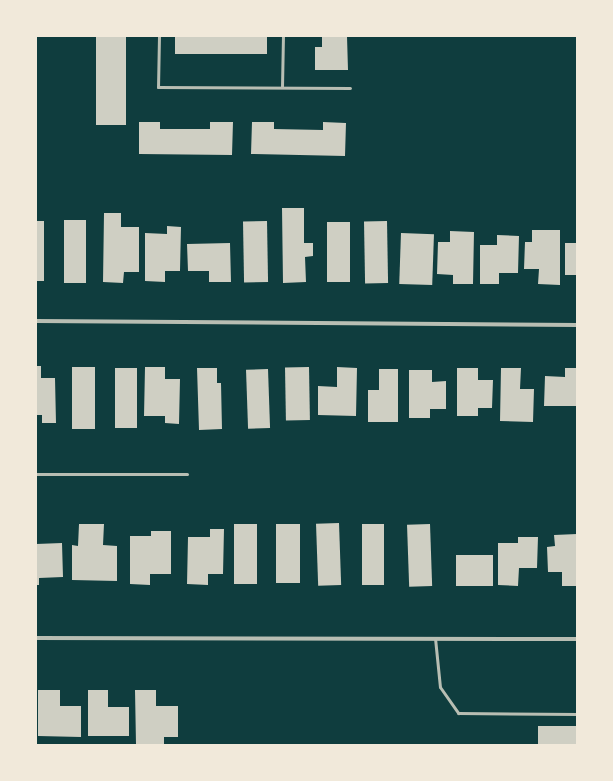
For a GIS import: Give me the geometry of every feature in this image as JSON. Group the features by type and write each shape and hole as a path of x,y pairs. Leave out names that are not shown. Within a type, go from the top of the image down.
{"street":[{"path":"36,321 577,325"},
{"path":"36,638 577,638"}],"lane":[{"path":"159,36 158,87 350,88"},
{"path":"282,87 283,36"},
{"path":"36,474 188,474"},
{"path":"435,638 440,687 458,713 577,714"}],"building":[{"path":"96,36 126,36 126,125 96,125"},
{"path":"175,36 267,36 267,54 175,54"},
{"path":"322,36 347,36 348,70 315,70 315,47 322,47"},
{"path":"139,122 160,122 160,129 210,129 210,122 233,122 232,155 139,154"},
{"path":"252,122 274,122 274,129 323,130 323,122 346,123 345,156 251,154"},
{"path":"282,208 304,208 304,243 313,243 313,256 305,257 306,282 283,283"},
{"path":"104,213 121,213 121,227 139,227 139,272 124,272 123,283 103,282"},
{"path":"64,220 86,220 86,283 64,283"},
{"path":"36,221 44,221 44,281 36,281"},
{"path":"243,221 267,221 268,282 244,282"},
{"path":"364,221 387,221 388,283 365,283"},
{"path":"327,222 350,222 350,282 327,282"},
{"path":"167,226 181,227 180,271 165,271 165,282 145,281 145,233 167,234"},
{"path":"532,230 560,230 560,285 538,284 539,269 524,269 525,242 532,242"},
{"path":"450,231 474,232 473,284 453,284 453,275 437,274 438,242 450,242"},
{"path":"401,233 434,234 432,285 399,284"},
{"path":"497,235 519,236 518,273 499,273 499,284 480,284 480,245 497,245"},
{"path":"230,243 231,282 209,282 209,271 188,271 187,244"},
{"path":"565,243 577,243 577,275 565,275"},
{"path":"36,366 41,366 41,378 55,378 56,423 42,423 42,415 36,415"},
{"path":"72,367 95,367 95,429 72,429"},
{"path":"145,367 165,367 165,379 180,379 179,424 165,423 165,416 144,416"},
{"path":"285,367 309,367 310,420 286,420"},
{"path":"337,367 357,368 356,416 318,415 318,386 337,387"},
{"path":"115,368 137,368 137,428 115,428"},
{"path":"197,368 217,368 217,383 221,383 222,429 199,430"},
{"path":"457,368 478,368 478,380 493,380 492,408 478,408 478,416 457,416"},
{"path":"501,368 521,368 520,389 534,389 533,422 500,421"},
{"path":"565,368 577,368 577,406 544,406 545,376 565,377"},
{"path":"268,369 270,428 248,429 246,370"},
{"path":"379,369 398,369 398,422 368,422 368,390 379,390"},
{"path":"409,370 432,370 432,382 446,381 446,409 430,409 430,418 409,418"},
{"path":"339,523 341,585 318,586 316,524"},
{"path":"79,524 104,524 103,545 117,546 117,581 72,580 72,545 78,546"},
{"path":"234,524 257,524 257,584 234,584"},
{"path":"276,524 300,524 300,583 276,583"},
{"path":"362,524 384,524 384,585 362,585"},
{"path":"430,524 432,586 409,587 407,525"},
{"path":"210,529 224,529 223,574 208,574 208,585 187,584 188,537 210,537"},
{"path":"151,531 171,531 171,574 150,574 150,585 130,584 130,536 151,536"},
{"path":"577,534 577,586 562,586 562,572 548,572 547,547 555,546 554,535"},
{"path":"518,537 538,537 537,568 519,568 518,586 498,585 498,543 518,543"},
{"path":"62,543 63,577 39,578 39,585 36,585 36,544"},
{"path":"456,555 493,555 493,586 456,586"},
{"path":"38,690 60,690 60,706 81,706 81,737 38,736"},
{"path":"88,690 108,690 108,707 129,707 129,736 88,736"},
{"path":"135,690 156,690 156,706 178,706 178,737 164,737 164,745 136,745"},
{"path":"538,726 577,726 577,745 538,745"}]}
